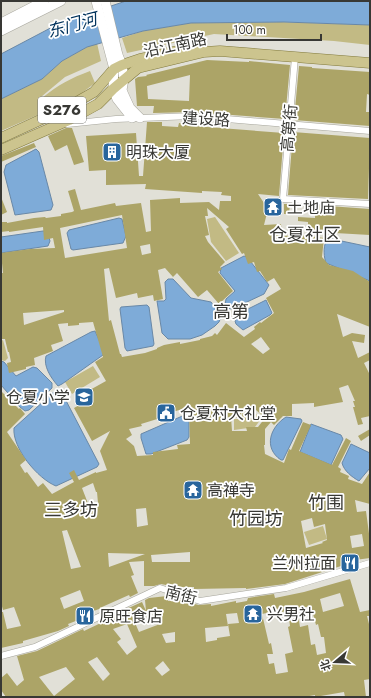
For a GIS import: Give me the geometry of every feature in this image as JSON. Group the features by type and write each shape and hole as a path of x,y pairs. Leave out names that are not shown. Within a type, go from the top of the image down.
{"main road":[{"path":"1,23 44,1"},
{"path":"1,31 61,1"},
{"path":"96,1 116,62 124,80 122,90 126,102 136,118"},
{"path":"105,1 116,62 113,89 117,99 136,118"},
{"name":"沿江南路","path":"116,62 205,45 370,57"},
{"name":"沿江南路","path":"113,89 138,68 204,52 220,51 370,63"},
{"name":"S276","path":"1,138 68,107 94,92 116,62"},
{"name":"S276","path":"1,150 42,132 98,104 113,89"}],"street":[{"name":"高第街","path":"295,57 283,199 370,204"},
{"name":"建设路","path":"42,132 69,123 192,116 370,132"},
{"name":"南街","path":"1,656 35,648 160,588 200,601 286,588 370,563"}],"shaded area":[{"path":"281,22 370,25 370,45 334,41 214,34 127,53 122,38 143,31 191,23"},
{"path":"97,43 101,61 65,77 41,97 42,98 65,82 90,71 95,83 74,99 1,131 1,99 42,79 62,61"},
{"path":"215,217 239,253 226,261 211,242 207,219"},
{"path":"3,340 8,358 5,361 1,360 1,341"},
{"path":"93,366 100,377 72,394 65,382"},
{"path":"243,411 253,416 256,414 261,419 255,427 234,430 234,419 241,419"},
{"path":"323,526 327,539 309,545 304,532"}],"water":[{"name":"东门河","path":"126,1 370,1 370,25 284,22 191,23 143,31 87,47 62,61 42,79 1,99 1,54 60,23"},
{"path":"36,149 39,152 53,205 51,210 15,215 4,172 6,165"},
{"path":"119,218 122,219 126,236 123,243 73,250 71,249 67,233 69,230"},
{"path":"47,231 50,241 48,246 1,253 1,237"},
{"path":"332,239 370,247 370,281 326,263 324,247 327,240"},
{"path":"244,256 247,257 269,285 264,294 232,309 227,308 225,305 226,299 235,291 220,273 221,268"},
{"path":"168,279 173,279 191,298 211,302 221,317 219,322 202,335 190,339 168,339 162,333 157,301 164,301 166,299 165,282"},
{"path":"266,300 272,313 270,315 243,330 236,324 235,321 244,311"},
{"path":"147,305 149,307 154,344 153,346 127,351 125,348 120,309 121,307"},
{"path":"95,331 104,351 103,355 58,386 50,376 45,360 46,356"},
{"path":"1,361 4,362 16,376 33,367 37,368 52,383 52,388 29,410 25,411 1,385"},
{"path":"58,389 61,391 99,464 97,467 56,486 42,477 28,462 17,445 14,436 14,428"},
{"path":"187,414 189,416 189,437 187,440 151,454 146,454 141,434"},
{"path":"286,417 301,419 302,421 283,460 281,460 275,455 270,444 276,426"},
{"path":"311,424 341,435 343,439 331,465 300,452"},
{"path":"351,444 370,453 370,468 359,481 349,474 342,463"}],"building":[{"path":"207,60 249,61 290,65 285,119 192,112 153,113 154,106 137,106 135,79 138,77 147,76 146,75","holes":["190,75 189,101 148,99 147,86"]},
{"path":"299,66 370,72 370,95 367,94 366,112 370,112 370,126 294,120"},
{"path":"147,122 162,122 162,126 178,127 179,123 195,124 194,126 284,133 279,196 258,194 268,209 264,225 281,224 282,236 302,235 324,238 322,257 329,265 353,271 370,282 370,327 337,314 343,337 352,333 365,335 364,343 352,341 358,358 370,352 370,360 364,363 370,375 370,416 361,418 363,424 358,425 353,407 355,407 353,401 355,401 348,385 339,388 343,402 314,407 314,403 292,404 292,416 283,416 274,425 271,422 265,429 265,454 284,463 289,449 291,450 303,422 311,425 299,451 332,465 346,438 351,441 338,467 341,469 340,472 349,476 348,479 362,484 370,472 370,504 355,500 357,512 366,511 370,541 370,558 355,560 356,563 341,566 285,584 246,589 194,589 194,587 178,587 177,584 144,586 144,561 129,562 134,575 131,576 138,593 130,597 129,595 102,608 85,614 86,617 68,624 69,626 58,631 23,641 23,643 1,648 1,612 3,612 7,629 21,626 14,607 3,610 1,603 1,391 25,414 7,432 26,460 20,465 38,487 43,483 52,494 74,482 69,473 74,470 79,480 96,472 107,470 100,451 110,431 92,441 74,408 83,403 79,396 106,381 95,362 103,357 93,322 79,323 79,325 68,326 68,323 58,324 63,341 51,345 53,351 34,358 35,365 9,373 7,363 11,362 9,352 5,339 1,339 1,273 3,273 1,253 30,249 55,248 53,238 44,240 43,227 1,232 1,222 7,223 34,218 61,216 61,214 72,212 74,211 68,191 75,189 81,210 115,203 116,206 141,203 146,232 151,231 150,200 180,198 180,203 209,202 219,210 220,201 231,201 231,196 221,195 222,192 202,191 202,193 145,189 146,184 106,185 106,170 89,171 86,136 136,133 139,176 143,176","holes":["207,208 229,227 226,229 242,254 244,253 248,264 254,262 257,272 260,271 267,282 274,278 281,289 266,298 274,313 261,323 260,322 254,327 255,329 244,337 226,323 217,335 215,333 212,336 200,340 180,344 180,342 164,345 145,353 122,357 111,320 109,321 104,269 109,268 116,298 137,293 138,298 153,295 154,301 163,299 158,270 165,268 173,277 177,273 198,297 207,290 219,304 233,291 218,272 222,269 220,267 225,262 208,242 205,236 209,235 205,216 208,216","122,215 127,248 65,258 60,228","150,244 151,253 142,255 140,246","64,310 64,312 24,325 23,313","261,337 270,349 263,354 251,344","189,407 190,444 177,445 178,449 153,452 153,455 137,456 134,446 126,439 132,435 129,429 142,426 141,424","242,409 252,415 256,410 265,418 258,427 246,427 247,431 232,431 231,417 240,418","93,483 97,492 98,503 89,506 82,488","146,508 148,525 137,527 136,509","312,518 314,527 325,524 327,540 322,542 323,543 306,548 301,521","67,530 81,567 71,569 62,531","362,534 364,546 352,548 350,536","190,552 190,562 152,562 151,555","108,553 145,554 109,567","80,590 84,601 64,609 60,598"]},
{"path":"66,128 72,128 84,162 74,165 67,145 55,151 48,136"},
{"path":"293,132 370,138 368,199 288,195"},
{"path":"34,143 36,147 1,162 1,156"},
{"path":"1,197 7,212 1,215"},
{"path":"284,204 290,204 289,214 284,214"},
{"path":"315,205 370,209 370,235 335,233 335,230 308,229 308,222 298,221 298,217 315,218"},
{"path":"370,429 370,435 361,441 358,436"},
{"path":"350,579 360,612 370,610 370,616 367,616 370,628 370,679 364,680 366,697 345,697 344,692 315,697 315,695 304,697 6,697 1,690 1,678 7,673 17,686 24,680 17,656 37,651 83,629 84,631 105,621 104,619 142,602 146,611 145,600 149,598 167,596 168,601 182,600 199,605 211,604 211,606 236,601 236,603 247,601 248,598 274,594 275,598 304,592","holes":["340,593 344,606 323,612 320,599","311,606 321,637 324,637 326,653 317,655 315,644 311,645 308,625 300,627 297,609","157,607 160,624 139,632 132,616","280,610 281,612 288,611 290,626 288,627 293,652 285,654 288,672 276,674 274,663 269,664 267,654 273,654 271,643 269,644 262,614","237,613 239,623 228,624 230,636 217,638 217,640 206,642 205,628 228,626 226,614","127,624 137,647 127,655 117,642 121,639 113,629","175,632 175,642 166,643 162,634","97,657 110,674 103,681 88,662","163,661 170,670 162,676 155,668","66,667 75,679 54,696 39,677"]}],"place":[{"name":"明珠大厦","path":"112,152"},
{"name":"土地庙","path":"273,207"},
{"name":"仓夏小学","path":"84,397"},
{"name":"仓夏村大礼堂","path":"166,413"},
{"name":"高禅寺","path":"193,490"},
{"name":"兰州拉面","path":"350,563"},
{"name":"兴男社","path":"253,614"},
{"name":"原旺食店","path":"85,616"}],"district":[{"name":"仓夏社区","path":"305,235"},
{"name":"高第","path":"231,312"},
{"name":"竹围","path":"326,503"},
{"name":"三多坊","path":"71,510"},
{"name":"竹园坊","path":"256,519"}]}
